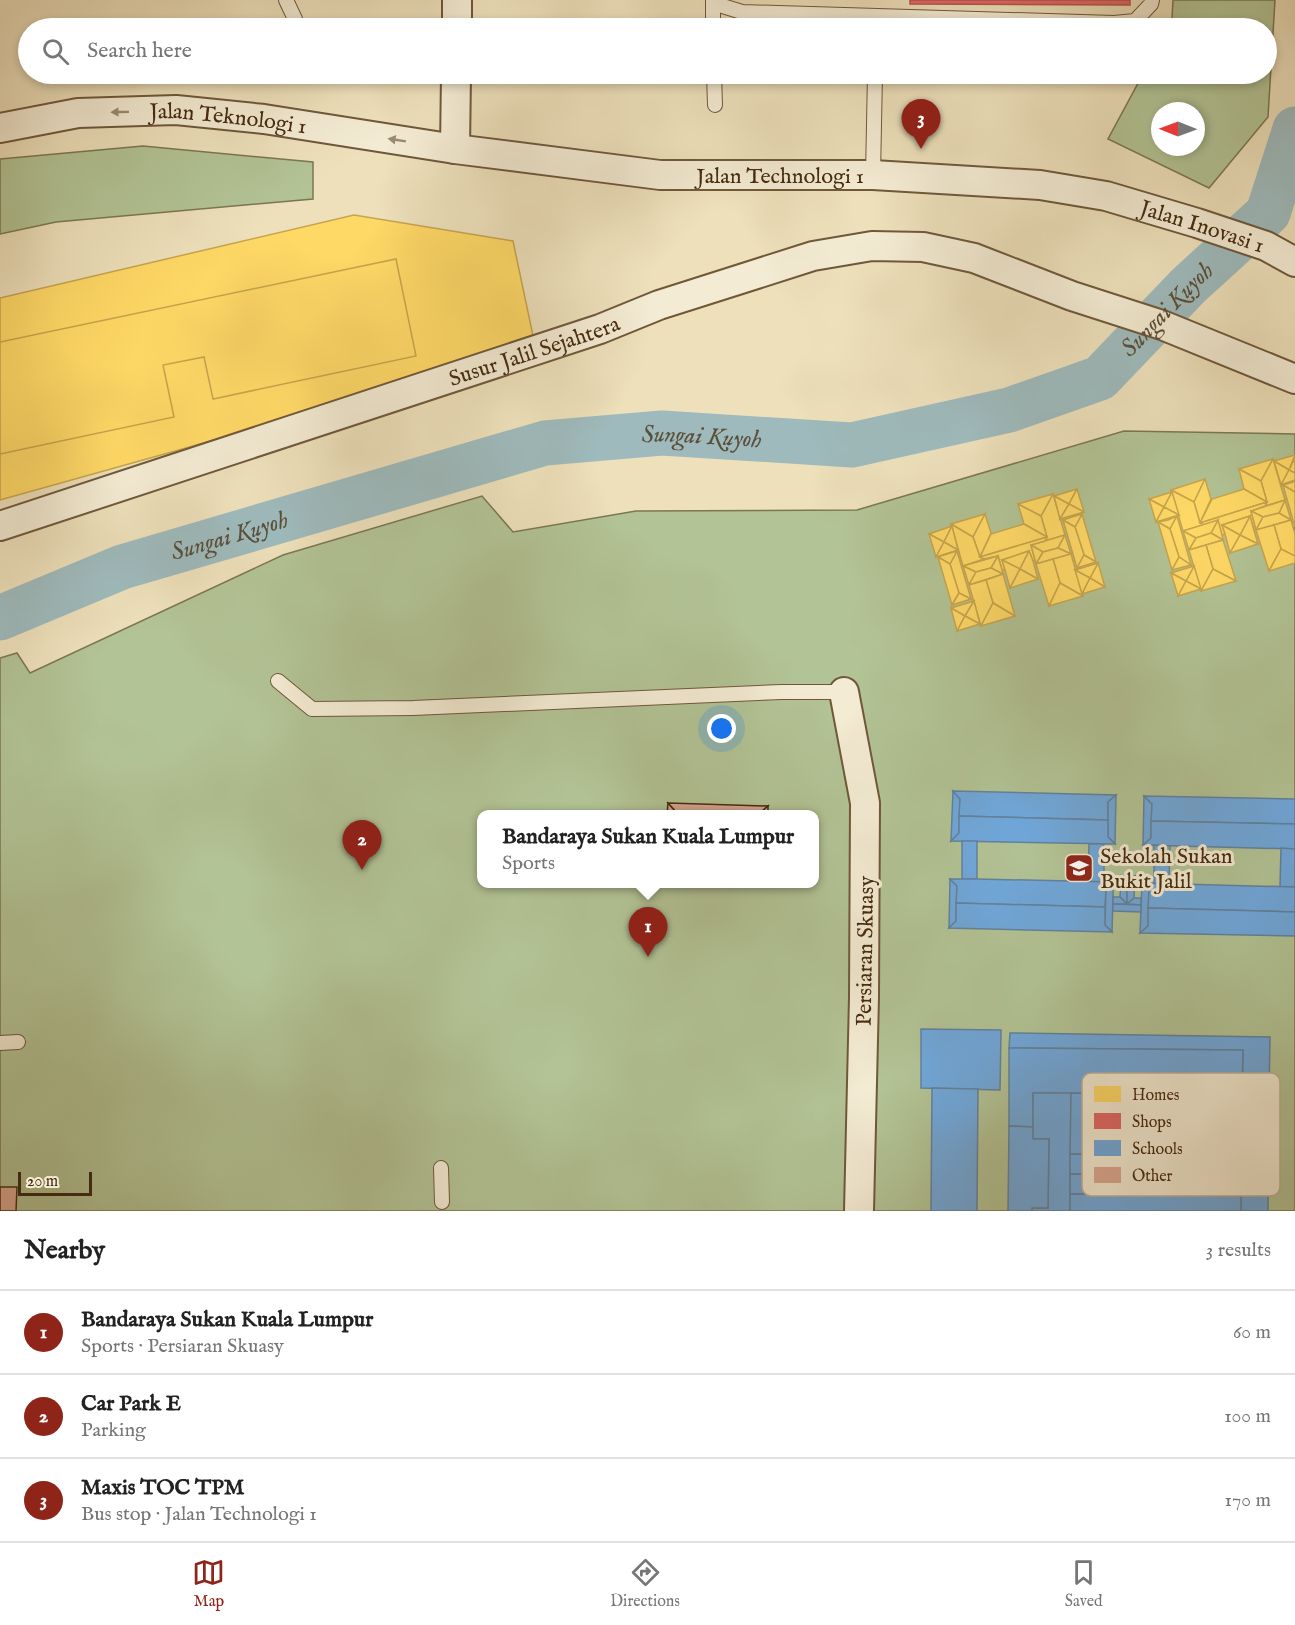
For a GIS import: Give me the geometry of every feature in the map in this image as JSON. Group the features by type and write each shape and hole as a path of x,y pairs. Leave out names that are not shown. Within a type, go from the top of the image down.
{"street":[{"path":"457,0 457,18"},
{"path":"455,148 456,84"},
{"name":"Jalan Teknologi 1","path":"0,128 78,113 176,110 264,118 455,148"},
{"name":"Jalan Technologi 1","path":"455,148 660,175 873,175 1040,185 1106,196"},
{"name":"Jalan Inovasi 1","path":"1106,196 1266,246 1295,262"},
{"name":"Susur Jalil Sejahtera","path":"0,526 600,329 659,305 813,256 872,246 923,247 974,258 1072,296 1162,325 1292,377"},
{"name":"Persiaran Skuasy","path":"844,692 865,803 864,1009 859,1211"}],"lane":[{"path":"285,0 294,18"},
{"path":"1138,18 1152,0"},
{"path":"713,18 713,2 742,12 831,18"},
{"path":"714,84 715,105"},
{"path":"873,175 875,84"},
{"path":"278,681 312,709 413,708 781,692 844,692"},
{"path":"0,1043 18,1042"},
{"path":"441,1168 442,1202"}],"green space":[{"path":"1173,0 1275,0 1274,18 1172,18"},
{"path":"1138,84 1270,84 1268,117 1209,188 1108,139"},
{"path":"143,146 313,162 313,199 56,222 0,234 0,159"},
{"path":"1124,431 1295,434 1295,1211 0,1211 0,658 17,653 30,673 283,555 482,496 513,532 636,511 857,510"}],"building: Homes":[{"path":"354,215 513,241 536,350 0,500 0,298"},
{"path":"396,259 416,356 213,399 204,357 163,365 174,417 0,454 0,342"},
{"path":"1295,455 1289,470 1274,461"},
{"path":"1295,458 1295,473 1289,470"},
{"path":"1273,459 1261,481 1239,469"},
{"path":"1273,459 1285,500 1265,506 1267,502 1261,481"},
{"path":"1274,461 1289,470 1281,485"},
{"path":"1239,469 1261,481 1267,502 1244,489"},
{"path":"1289,470 1295,473 1295,480 1281,485"},
{"path":"1205,479 1194,502 1171,490"},
{"path":"1205,479 1211,499 1200,523 1194,502"},
{"path":"1295,481 1295,492 1283,485 1293,482"},
{"path":"1283,485 1295,492 1295,527"},
{"path":"1077,489 1069,504 1054,496"},
{"path":"1077,489 1084,512 1069,504"},
{"path":"1244,489 1267,502 1200,523 1212,499"},
{"path":"1171,490 1194,502 1200,523 1204,525 1183,531"},
{"path":"1172,492 1164,507 1149,499"},
{"path":"1172,492 1179,515 1164,507"},
{"path":"1053,494 1065,535 1045,541 1047,537 1041,516"},
{"path":"1053,494 1041,516 1018,504"},
{"path":"1054,496 1069,504 1060,519"},
{"path":"1149,499 1164,507 1156,522"},
{"path":"1285,500 1291,520 1279,513"},
{"path":"1285,500 1279,513 1263,517 1251,511"},
{"path":"1267,502 1265,506 1251,511 1255,526 1253,527 1250,516 1222,525 1225,534 1222,535 1218,521 1204,525 1200,523"},
{"path":"1018,504 1041,516 1047,537 1024,524"},
{"path":"1069,504 1084,512 1060,519"},
{"path":"1164,507 1179,515 1156,522"},
{"path":"1251,511 1263,517 1256,530 1255,526"},
{"path":"1279,513 1291,520 1256,530 1263,517"},
{"path":"985,514 973,537 951,524"},
{"path":"985,514 991,533 980,557 973,537"},
{"path":"1082,514 1096,562 1084,555 1075,527"},
{"path":"1082,514 1075,527 1063,520 1072,517"},
{"path":"1177,516 1170,529 1158,522 1168,520"},
{"path":"1177,516 1191,565 1179,557 1170,529"},
{"path":"1250,516 1253,527 1258,544 1240,535"},
{"path":"1250,516 1240,535 1222,525"},
{"path":"1063,520 1075,527 1084,555 1077,568"},
{"path":"1218,520 1222,535 1223,540 1211,533"},
{"path":"1218,520 1211,533 1196,538 1183,531"},
{"path":"1291,520 1295,534 1295,556 1281,549 1274,525"},
{"path":"1158,522 1170,529 1179,557 1172,570"},
{"path":"951,524 973,537 980,557 984,559 963,566"},
{"path":"1024,524 1047,537 980,557 991,534"},
{"path":"1222,525 1240,535 1230,553 1225,534"},
{"path":"1274,525 1281,549 1269,571 1256,530"},
{"path":"952,526 944,542 929,534"},
{"path":"952,526 958,550 944,542"},
{"path":"1183,531 1196,538 1189,550"},
{"path":"1211,533 1223,540 1189,550 1196,538"},
{"path":"929,534 944,542 936,557"},
{"path":"1065,535 1058,548 1043,552 1031,545"},
{"path":"1065,535 1071,554 1058,548"},
{"path":"1240,535 1258,544 1230,553"},
{"path":"1047,537 1045,541 1031,545 1035,560 1033,561 1029,551 1002,560 1005,570 1002,570 998,556 984,559 980,557"},
{"path":"1223,540 1236,581 1213,569 1206,545"},
{"path":"944,542 958,550 936,557"},
{"path":"1031,545 1043,552 1036,564 1035,560"},
{"path":"1206,545 1213,569 1201,591 1189,550"},
{"path":"1058,548 1071,554 1036,564 1043,552"},
{"path":"1281,549 1295,556 1295,563 1269,571"},
{"path":"957,551 971,599 959,593 950,564"},
{"path":"957,551 950,564 938,557 947,554"},
{"path":"1029,551 1020,569 1002,560"},
{"path":"1029,551 1033,561 1038,579 1020,569"},
{"path":"1071,554 1083,596 1060,583 1053,559"},
{"path":"1084,555 1096,562 1077,568"},
{"path":"998,556 991,568 976,572 963,566"},
{"path":"998,556 1002,570 1003,574 991,568"},
{"path":"938,557 950,564 959,593 952,605"},
{"path":"1179,557 1191,565 1172,570"},
{"path":"1053,559 1060,583 1049,606 1036,564"},
{"path":"1002,560 1020,569 1010,588 1005,570"},
{"path":"1098,563 1105,587 1090,578"},
{"path":"1098,563 1090,578 1075,570"},
{"path":"963,566 976,572 969,585"},
{"path":"1194,566 1201,589 1186,581"},
{"path":"1194,566 1186,581 1171,573"},
{"path":"991,568 1003,574 969,585 976,572"},
{"path":"1020,569 1038,579 1010,588"},
{"path":"1213,569 1236,581 1201,591"},
{"path":"1075,570 1090,578 1082,594"},
{"path":"1171,573 1186,581 1178,596"},
{"path":"1003,574 1015,616 993,603 986,580"},
{"path":"1090,578 1105,587 1082,594"},
{"path":"986,580 993,603 981,626 969,585"},
{"path":"1186,581 1201,589 1178,596"},
{"path":"1060,583 1083,596 1049,606"},
{"path":"959,593 971,599 952,605"},
{"path":"974,601 965,616 951,608"},
{"path":"974,601 980,624 965,616"},
{"path":"993,603 1015,616 981,626"},
{"path":"951,608 965,616 957,631"},
{"path":"965,616 980,624 957,631"}],"building: Shops":[{"path":"910,0 1130,0 1130,5 910,4"}],"building: Schools":[{"path":"953,791 960,799 959,833 951,841"},
{"path":"953,791 1116,795 1108,802 1108,820 959,816 960,799"},
{"path":"1116,795 1115,844 1108,837 1108,802"},
{"path":"1144,796 1152,804 1151,838 1143,845"},
{"path":"1144,796 1295,799 1295,824 1151,821 1152,804"},
{"path":"959,816 1108,820 1108,837 1115,844 951,841 959,833"},
{"path":"1151,821 1295,824 1295,849 1143,845 1151,838"},
{"path":"962,841 977,841 977,879 962,879"},
{"path":"1089,844 1104,844 1104,882 1088,882"},
{"path":"1154,845 1170,846 1169,884 1154,884"},
{"path":"1281,848 1295,849 1295,887 1280,887"},
{"path":"1121,876 1127,883 1127,904 1120,897"},
{"path":"1121,876 1135,876 1127,883"},
{"path":"1135,876 1134,898 1127,904 1127,883"},
{"path":"950,879 957,886 956,921 949,928"},
{"path":"950,879 1113,882 1106,890 1105,907 956,903 957,886"},
{"path":"1113,882 1112,932 1105,925 1106,890"},
{"path":"1142,883 1149,891 1148,926 1140,933"},
{"path":"1142,883 1295,887 1295,912 1148,908 1149,891"},
{"path":"1113,897 1120,897 1127,904 1113,904"},
{"path":"1134,898 1141,898 1141,905 1127,904"},
{"path":"956,903 1105,907 1105,925 1112,932 949,928 956,921"},
{"path":"1113,904 1141,905 1141,912 1113,911"},
{"path":"1148,908 1295,912 1295,936 1140,933 1148,926"},
{"path":"921,1029 1001,1030 1000,1090 921,1088"},
{"path":"1010,1033 1270,1037 1269,1073 1242,1073 1243,1050 1009,1048"},
{"path":"1009,1048 1243,1050 1242,1073 1082,1073 1082,1093 1033,1093 1033,1127 1009,1126"},
{"path":"932,1088 978,1089 977,1211 931,1211"},
{"path":"1033,1093 1071,1093 1070,1211 1032,1211 1032,1208 1048,1208 1049,1139 1033,1139"},
{"path":"1071,1093 1082,1093 1082,1154 1070,1154"},
{"path":"1009,1126 1033,1127 1033,1139 1049,1139 1048,1208 1008,1211"},
{"path":"1070,1154 1082,1154 1082,1174 1070,1174"},
{"path":"1070,1174 1082,1174 1082,1194 1070,1194"},
{"path":"1070,1194 1082,1194 1082,1196 1241,1196 1241,1211 1070,1211"},
{"path":"1241,1196 1268,1196 1268,1211 1241,1211"}],"building: Other":[{"path":"668,803 674,810 667,810"},
{"path":"668,803 768,806 764,810 674,810"},
{"path":"0,1187 17,1187 16,1211 0,1211"}],"waterway":[{"name":"Sungai Kuyoh","path":"0,618 122,567 545,443 662,433 852,445 1009,410 1100,378 1188,286 1268,213 1295,129"}],"place":[{"name":"Maxis TOC TPM","path":"921,149"},
{"name":"Sekolah Sukan Bukit Jalil","path":"1079,868"},
{"name":"Car Park E","path":"362,870"},
{"name":"Bandaraya Sukan Kuala Lumpur","path":"648,957"}]}
